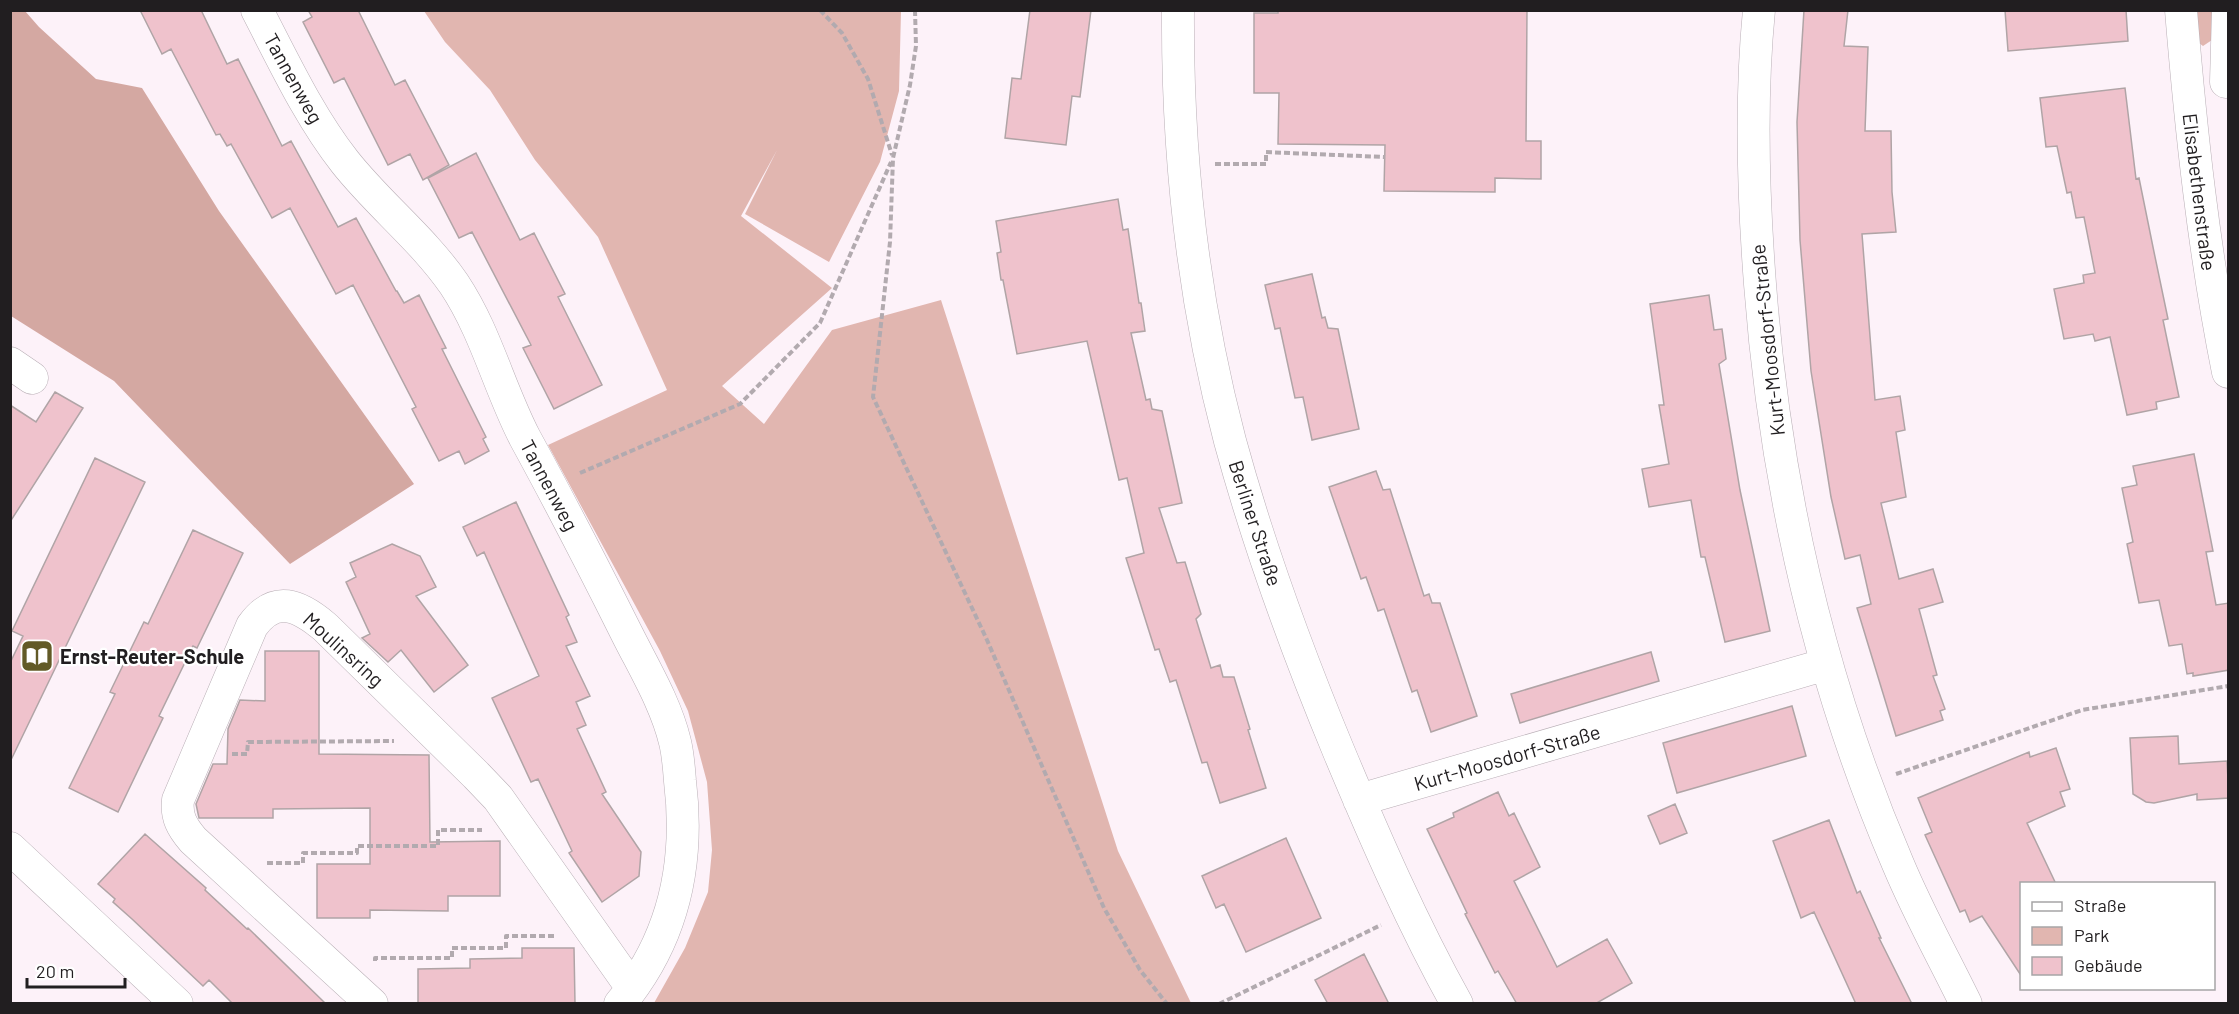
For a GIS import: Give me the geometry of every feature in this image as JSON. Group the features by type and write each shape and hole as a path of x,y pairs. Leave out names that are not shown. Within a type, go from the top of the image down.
{"street":[{"name":"Tannenweg","path":"257,10 310,110 346,162 425,248 454,284 470,311 506,397 667,716 675,743 683,804 682,857 672,910 652,956 626,996"},
{"name":"Berliner Straße","path":"1178,10 1178,80 1185,191 1199,294 1230,440 1261,542 1315,695 1408,912 1457,1004"},
{"name":"Kurt-Moosdorf-Straße","path":"1760,10 1753,134 1755,212 1763,328 1781,468 1805,582 1827,664 1867,784 1899,866 1966,1004"},
{"name":"Elisabethenstraße","path":"2181,10 2206,245 2229,372"},
{"path":"2187,83 2227,82 2228,10"},
{"name":"Moulinsring","path":"372,1004 193,840 176,812 177,800 252,626 265,611 283,606 303,610 325,627 498,798 596,936 626,996"},
{"name":"Kurt-Moosdorf-Straße","path":"1359,800 1827,664"},
{"path":"10,848 177,1004"}],"path":[{"path":"820,10 843,33 868,79 893,158 890,242 873,397 987,640 1104,908 1140,970 1167,1004"},
{"path":"551,485 740,404 820,323 893,158 910,85 916,46 915,10"},
{"path":"1251,163 1266,164 1266,152 1385,157"},
{"path":"1867,784 2082,710 2229,686"},
{"path":"197,754 247,754 248,742 442,741"},
{"path":"263,903 263,864 303,864 303,853 357,853 357,846 438,846 438,830 519,830"},
{"path":"1219,1004 1408,912"},
{"path":"375,969 375,958 452,958 452,948 506,948 506,936 596,936"}],"green space":[{"path":"424,11 901,11 899,91 880,162 829,262 745,214 777,150 741,216 832,288 722,386 764,424 832,330 941,300 1118,851 1191,1003 654,1003 685,948 708,892 712,850 707,782 688,711 660,651 548,445 667,390 598,237 535,160 490,90 445,42"},
{"path":"2195,11 2213,11 2212,40 2203,46 2195,40"}],"shaded area":[{"path":"10,11 25,11 39,27 96,79 142,88 219,211 414,484 290,564 114,381 11,316"}],"building":[{"path":"140,10 201,10 227,64 238,59 282,146 291,141 338,227 356,218 404,303 419,295 446,348 442,349 486,437 483,439 489,451 465,464 459,451 439,461 412,409 416,407 353,285 336,294 290,208 272,218 231,144 227,146 220,134 216,135 171,49 162,54"},
{"path":"308,10 358,10 395,85 405,80 449,165 423,180 410,154 388,165 344,78 334,83 303,22 312,17"},
{"path":"1030,10 1091,10 1080,97 1072,96 1066,145 1005,138 1012,78 1021,79"},
{"path":"1278,10 1527,10 1526,141 1541,141 1541,179 1495,178 1495,192 1384,191 1385,145 1278,144 1279,93 1254,93 1254,13 1278,13"},
{"path":"1804,10 1848,10 1844,46 1868,47 1865,131 1891,131 1892,192 1896,232 1862,234 1875,400 1900,396 1905,430 1896,432 1906,497 1881,503 1899,579 1933,569 1943,602 1919,609 1937,675 1933,676 1945,709 1940,711 1943,720 1896,736 1857,608 1871,604 1860,555 1845,559 1831,497 1811,371 1800,240 1797,122"},
{"path":"2005,10 2126,10 2128,41 2008,51"},
{"path":"2125,88 2136,179 2139,178 2168,319 2163,320 2179,397 2156,402 2157,409 2127,415 2110,337 2095,341 2093,334 2064,339 2054,289 2084,283 2083,275 2095,273 2084,217 2076,218 2071,192 2067,193 2057,146 2046,147 2040,98"},
{"path":"476,153 520,240 534,233 565,294 558,297 602,385 554,409 523,348 531,345 472,232 459,238 428,178"},
{"path":"1118,199 1123,230 1128,229 1145,331 1131,333 1146,400 1150,399 1152,409 1162,411 1182,503 1159,508 1177,563 1185,562 1201,614 1196,619 1211,668 1220,665 1223,677 1234,677 1266,788 1220,803 1207,762 1202,763 1176,680 1170,682 1159,649 1155,650 1126,558 1144,553 1127,478 1119,480 1087,341 1017,354 1003,280 1001,280 997,253 1001,252 996,221"},
{"path":"1312,274 1322,318 1325,317 1328,328 1338,329 1359,429 1312,440 1303,397 1295,398 1280,328 1275,329 1265,285"},
{"path":"1709,295 1714,330 1722,329 1726,359 1719,364 1740,490 1770,631 1725,642 1705,557 1701,557 1691,500 1649,507 1642,469 1669,464 1659,405 1664,405 1650,304"},
{"path":"55,392 83,408 10,522 10,405 36,422"},
{"path":"2194,454 2213,551 2206,552 2216,605 2229,603 2229,670 2193,676 2193,673 2187,674 2182,644 2169,646 2159,600 2139,603 2127,544 2133,542 2122,488 2137,485 2133,466"},
{"path":"95,458 145,482 10,762 10,663 23,636 12,631"},
{"path":"1376,471 1383,490 1390,489 1424,596 1429,594 1432,603 1440,603 1477,716 1431,732 1417,690 1412,692 1384,609 1378,611 1366,577 1361,579 1329,487"},
{"path":"516,502 569,615 566,617 577,642 566,646 590,696 576,702 586,725 577,729 606,792 602,794 641,852 639,876 602,902 569,853 572,851 538,779 531,782 492,698 539,676 484,552 477,556 463,527"},
{"path":"193,530 243,553 197,648 193,646 159,716 163,718 118,812 69,788 115,694 110,692 144,622 148,624"},
{"path":"392,544 420,556 436,587 416,596 468,665 434,692 401,650 388,662 362,638 370,634 346,582 356,577 350,563"},
{"path":"265,651 319,651 319,754 429,755 430,842 500,841 500,896 448,896 448,911 370,910 370,918 317,918 317,864 370,864 370,808 273,809 273,818 199,818 196,804 213,764 227,764 228,729 240,700 265,701"},
{"path":"1651,652 1659,681 1520,723 1511,694"},
{"path":"1792,706 1806,756 1677,793 1663,743"},
{"path":"2178,736 2179,764 2227,761 2229,798 2197,800 2197,794 2154,803 2146,802 2133,794 2130,738"},
{"path":"2056,748 2070,789 2060,792 2065,806 2027,823 2055,882 2020,882 2020,974 1982,916 1970,922 1965,910 1960,912 1925,835 1932,832 1918,798 2029,752 2030,757"},
{"path":"1498,792 1509,816 1514,813 1540,867 1514,881 1557,967 1607,939 1632,983 1595,1004 1517,1004 1498,971 1495,973 1465,914 1467,913 1427,829 1454,817 1453,813"},
{"path":"1675,804 1687,833 1660,844 1648,816"},
{"path":"1829,820 1857,893 1860,891 1881,938 1879,938 1912,1004 1856,1004 1814,912 1801,918 1773,841"},
{"path":"145,834 206,888 205,890 248,928 326,1004 233,1004 209,980 203,986 113,902 115,899 98,884"},
{"path":"1286,838 1321,918 1246,952 1224,904 1216,908 1202,876"},
{"path":"522,948 574,948 575,1003 418,1004 418,969 470,968 470,959 522,958"},
{"path":"1364,954 1389,1004 1328,1004 1315,980"}],"place":[{"name":"Ernst-Reuter-Schule","path":"37,656"}]}
